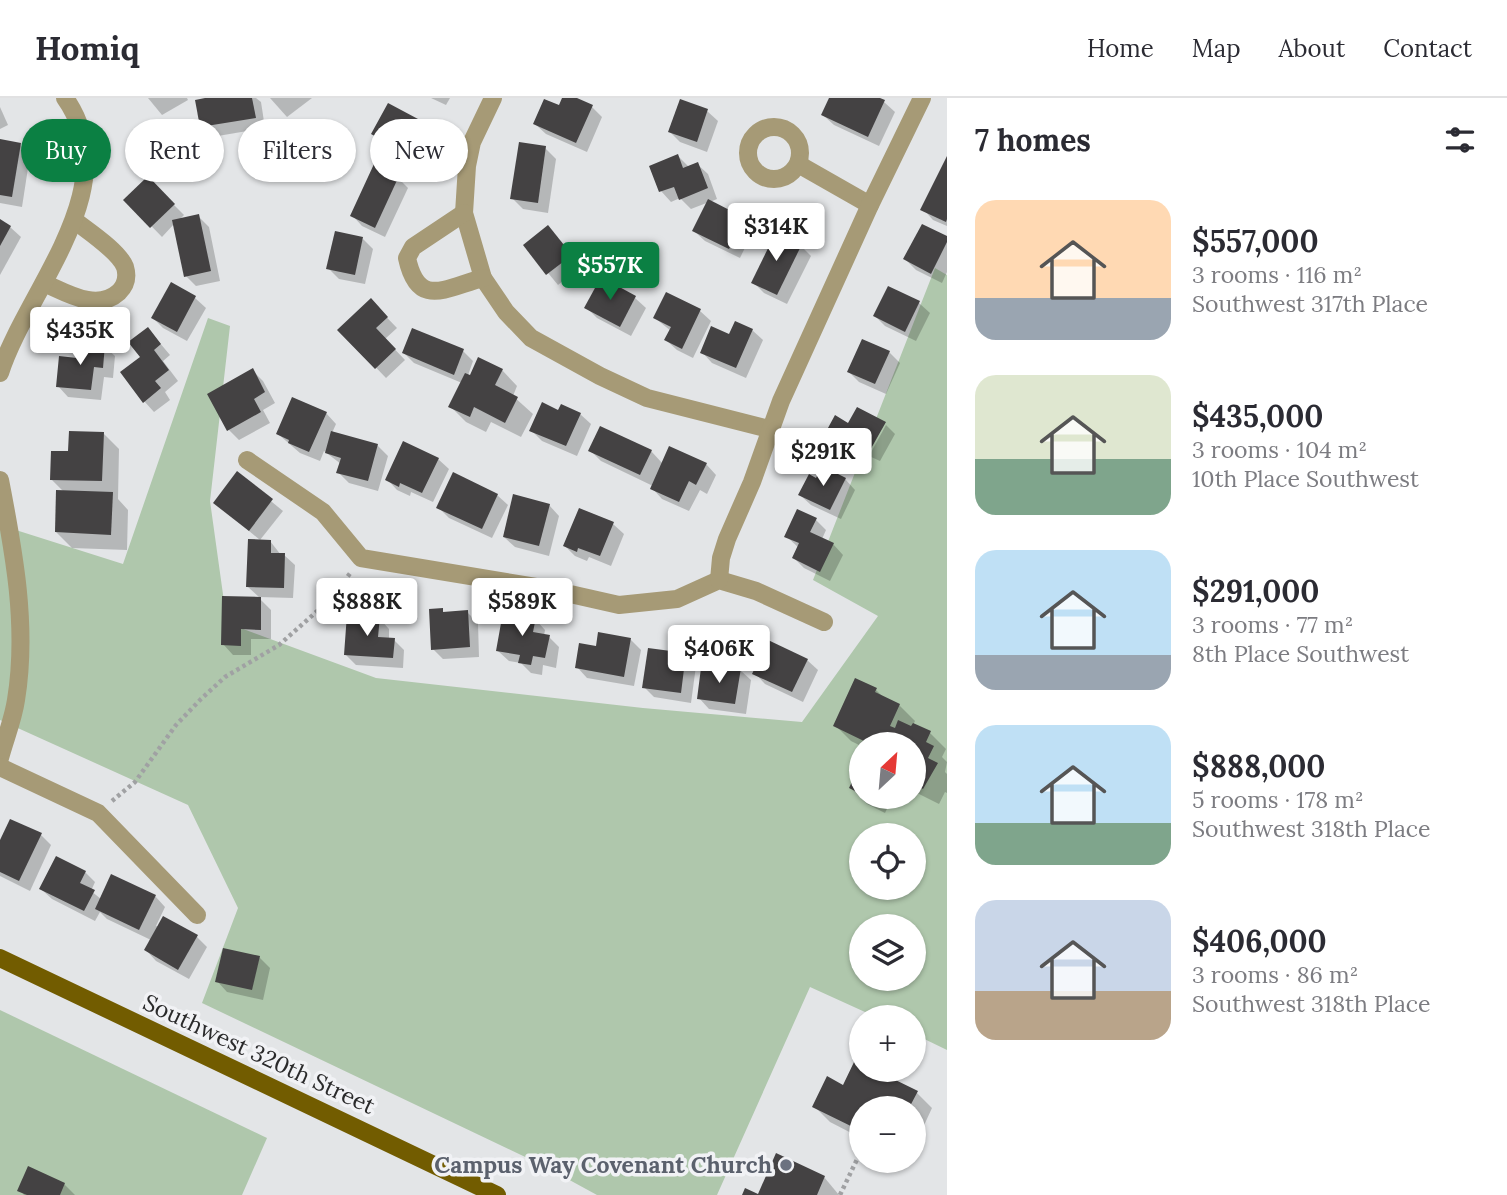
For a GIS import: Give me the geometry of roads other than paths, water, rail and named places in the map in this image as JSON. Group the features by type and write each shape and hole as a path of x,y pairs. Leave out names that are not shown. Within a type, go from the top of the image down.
{"main road":[{"name":"Southwest 320th Street","path":"0,958 497,1195"}],"street":[{"path":"0,373 74,220 85,160 82,134 73,110 65,98"},
{"path":"493,98 472,142 467,166 464,213 483,278 506,312 531,338 590,372 647,398 769,429"},
{"path":"719,580 721,558 727,539 752,482 769,429 870,205 922,98"},
{"path":"798,164 870,205"},
{"path":"464,213 413,247 407,257 411,277 421,289 432,292 483,278"},
{"path":"44,283 80,299 105,301 123,288 127,277 125,267 118,257 74,220"},
{"path":"247,460 323,512 361,558 548,589 619,605 677,598 719,580 756,591 824,622"},
{"path":"0,480 20,600 21,661 16,702 0,758"},
{"path":"0,767 98,813 197,915"}],"place":[{"name":"Campus Way Covenant Church","path":"786,1165"}]}
